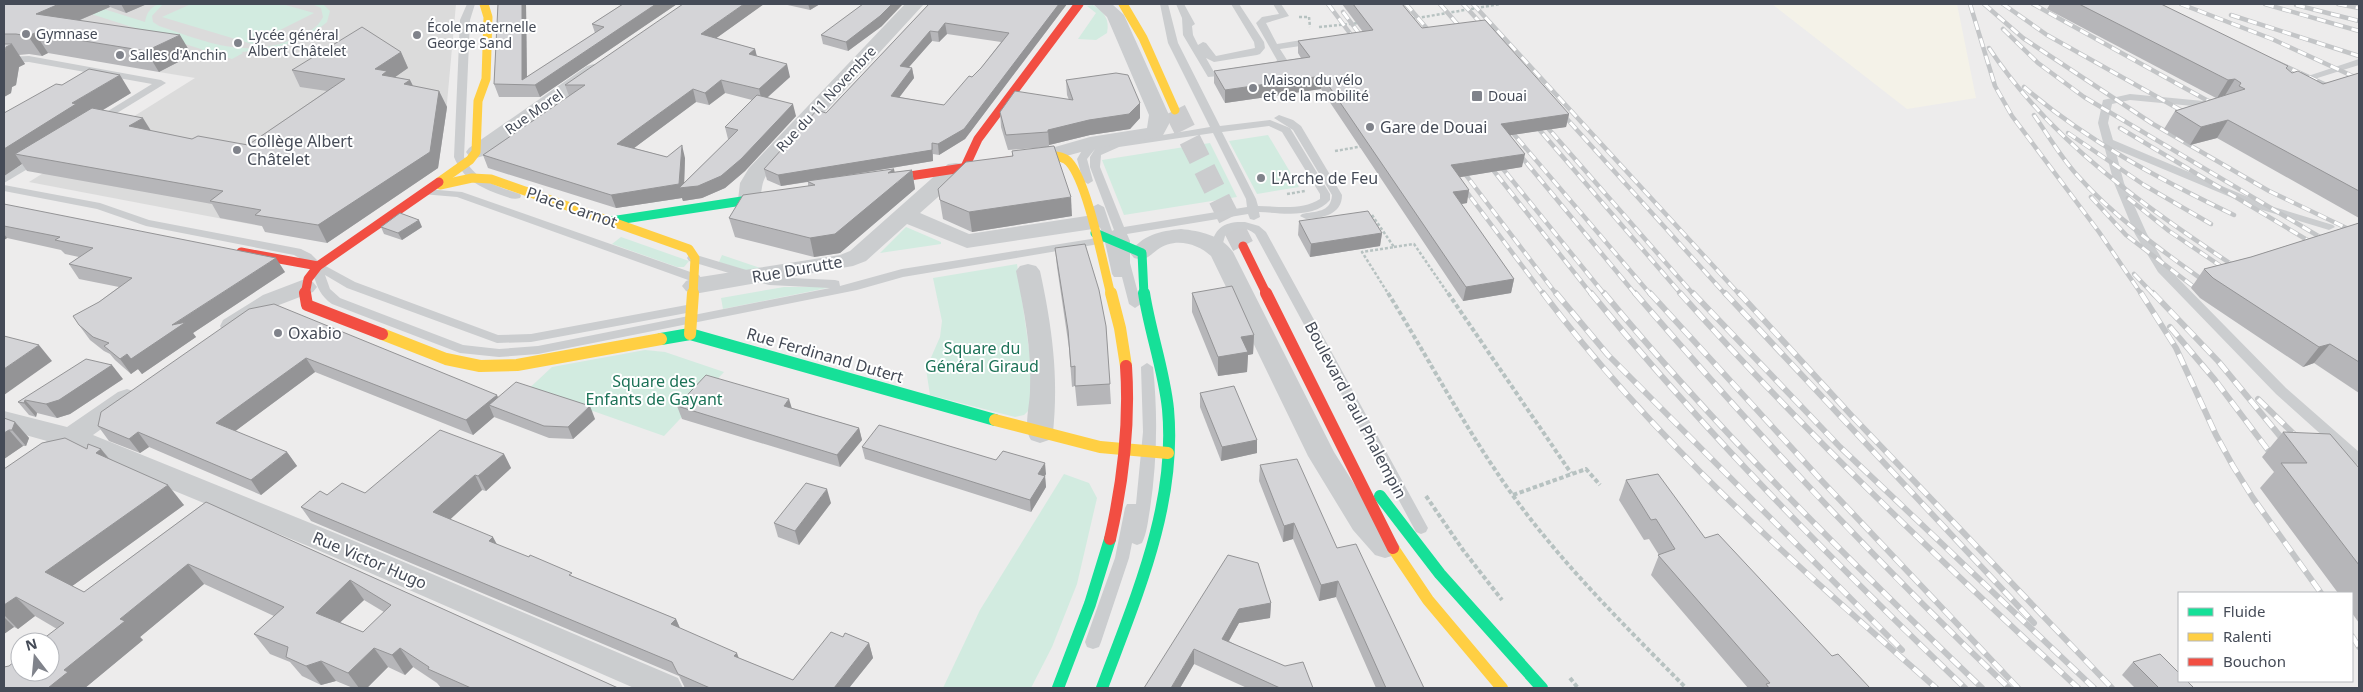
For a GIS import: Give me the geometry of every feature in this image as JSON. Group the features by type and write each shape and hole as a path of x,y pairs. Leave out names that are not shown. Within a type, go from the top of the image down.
{"street":[{"path":"469,158 478,101 486,80 488,17 484,4"},
{"name":"Rue du 11 Novembre","path":"749,200 751,183 757,173 915,4"},
{"name":"Rue Durutte","path":"693,298 751,276 852,259 858,256 960,168 978,139 1079,4"},
{"path":"867,182 1048,155 1107,140 1155,133 1159,124 1158,115 1115,15 1102,4"},
{"path":"1123,4 1143,38 1175,110"},
{"path":"1136,4 1143,38"},
{"name":"Rue Morel","path":"469,158 609,61"},
{"path":"1048,155 1061,156 1072,164 1112,238 1143,287 1167,401 1168,453 1161,506 1139,585 1102,688"},
{"name":"Place Carnot","path":"305,288 309,276 318,266 469,158"},
{"name":"Place Carnot","path":"423,192 443,184 472,178 497,181 689,249 695,258"},
{"path":"611,220 789,194"},
{"path":"905,215 967,241 1112,238 1153,242 1172,237 1198,238 1217,248"},
{"path":"137,232 318,266"},
{"path":"1058,688 1091,606 1110,547 1119,505 1138,452 1128,404 1112,238"},
{"name":"Boulevard Paul Phalempin","path":"1242,246 1340,441 1373,514 1412,578"},
{"name":"Boulevard Paul Phalempin","path":"1217,248 1230,268 1322,456 1363,522 1412,578 1502,688"},
{"path":"213,339 271,300 305,288 306,305 446,360 480,366 517,365 690,334 695,258"},
{"path":"1028,271 1044,362 1044,400 1040,433"},
{"name":"Rue Ferdinand Dutert","path":"690,334 1040,433 1138,452 1168,453"},
{"path":"4,484 150,382"},
{"name":"Rue Victor Hugo","path":"4,420 70,437 321,539 667,688"},
{"name":"Boulevard Paul Phalempin","path":"1340,441 1416,544 1542,688"}],"lane":[{"path":"471,4 465,20 458,149 469,158 472,178 695,258 751,276 779,282 819,285 879,280"},
{"name":"Boulevard Paul Phalempin","path":"1164,4 1173,42 1251,199 1255,218 1268,244 1413,516 1494,633"},
{"path":"1180,4 1210,58 1219,59 1257,52 1260,48 1259,42 1235,4"},
{"path":"1257,68 1275,66 1281,63 1282,60 1261,23 1265,19 1285,16 1278,4"},
{"path":"1187,18 1188,35 1211,75 1238,71"},
{"path":"1274,47 1321,40"},
{"path":"4,60 29,59 161,83 87,129"},
{"path":"2287,84 2359,62"},
{"path":"2223,102 2210,107 2182,101 2130,97 2107,102 2103,123 2124,194 2141,234 2162,269 2281,392 2359,460"},
{"path":"4,188 100,206 146,223 290,250 303,254 318,266 351,285 497,339 517,339 644,316 693,298 879,280 902,273 1112,238 1274,214 1305,216 1325,213 1335,206 1337,196 1299,132 1289,122 1262,117 1119,144 1097,152 1094,163 1112,238"},
{"path":"1155,133 1259,123 1283,127 1322,188 1325,198 1316,206 1294,210 1268,208 1244,225 1230,227 1219,235 1217,248"},
{"path":"1089,653 1122,558 1134,494 1138,452 1150,408 1141,328 1124,263 1112,238 1082,159 1091,147 1107,140"},
{"path":"2108,142 2263,207 2329,227"},
{"path":"4,180 45,154"},
{"name":"Place Carnot","path":"423,192 458,194 693,298"},
{"path":"318,266 325,293 336,302 460,349 503,354 538,350 676,323 693,298"},
{"path":"644,316 664,318 676,323 690,334"},
{"path":"474,332 517,365"},
{"path":"1088,688 1108,642 1131,564 1142,510 1138,452"}],"path":[{"path":"1408,19 1500,4"},
{"path":"1303,28 1369,22"},
{"path":"1335,151 1369,146"},
{"path":"1268,208 1262,198 1322,188"},
{"path":"1372,215 1394,247"},
{"path":"1570,473 1414,244 1362,252 1448,396 1513,495 1619,621 1686,688"},
{"path":"1513,495 1586,468 1600,485"},
{"path":"1421,490 1463,550 1504,602"},
{"path":"1566,674 1578,688"}],"shaded area":[{"path":"4,4 456,4 446,114 384,157 271,228 29,182 195,78 159,72 189,57 81,39 49,53 17,47"},
{"path":"1772,4 1957,4 1976,98 1907,109"}],"green space":[{"path":"60,4 88,4 145,22 150,10 159,4 163,4 152,16 153,22 159,26 210,43 243,48 260,48 278,44 312,30 323,17 321,8 312,4 323,4 330,11 327,22 308,35 276,47 241,52 243,53 232,59"},
{"path":"191,4 282,4 314,13 252,44 162,17"},
{"path":"1093,5 1100,10 1107,20 1107,33 1096,40 1078,39 1096,13 1087,6"},
{"path":"1268,135 1299,187 1257,194 1229,141"},
{"path":"1210,143 1237,197 1124,215 1102,160"},
{"path":"906,227 941,242 941,244 880,253"},
{"path":"621,237 689,261 684,267 677,267 612,244"},
{"path":"722,255 766,270 751,273 719,262"},
{"name":"Square du Général Giraud","path":"1017,264 1034,385 1033,406 1024,415 1015,417 930,395 926,369 940,337 942,321 933,278"},
{"path":"784,287 832,287 723,309 721,298"},
{"name":"Square des Enfants de Gayant","path":"645,350 665,352 724,372 664,436 593,411 591,413 522,395 552,367"},
{"path":"1064,474 1089,483 1097,498 1077,584 1052,647 1031,688 943,688 980,610"}],"building":[{"path":"4,4 59,4 36,14 180,35 146,51 35,33 28,36 4,34"},
{"path":"498,4 522,4 522,80 604,27 592,24 623,4 656,4 535,85 494,84"},
{"path":"683,4 744,4 701,34 755,49 749,54 787,64 759,89 721,80 705,93 693,89 617,144 667,157 682,145 679,184 611,195 483,155 585,85 565,85"},
{"path":"863,4 892,4 880,16 846,42 821,35"},
{"path":"929,4 1059,4 964,129 938,144 932,143 932,150 778,175 764,169 817,110 826,113","holes":["945,23 1009,33 981,68 972,77 969,76 944,105 891,96 912,68 900,66 930,31 938,32"]},
{"path":"1353,4 1402,4 1422,28 1485,20 1569,114 1501,124 1525,154 1451,165 1469,190 1453,192 1514,279 1466,287 1322,76 1225,90 1214,71 1310,57 1298,41 1373,30"},
{"path":"2079,4 2161,4 2288,66 2286,68 2292,73 2298,71 2323,84 2359,73 2359,191 2228,120 2201,127 2175,111 2245,89 2239,86 2241,83 2235,79 2228,80"},
{"name":"Collège Albert Châtelet","path":"362,27 401,52 375,69 387,71 382,75 410,80 404,84 439,91 430,152 318,225 255,215 261,210 210,201 223,191 15,154 92,108 143,118 129,126 192,139 198,136 248,145 345,79 292,70"},
{"path":"4,44 12,44 6,47 4,56"},
{"path":"89,69 120,75 72,103 76,104 4,149 4,113 56,84 62,85"},
{"path":"1116,73 1128,75 1140,103 1129,114 1089,120 1048,130 1048,132 1006,135 1000,112 1015,91 1073,100 1066,80"},
{"path":"757,95 793,104 741,159 721,176 698,186 679,188 738,130 725,127"},
{"path":"1054,146 1071,197 969,212 940,200 938,189 966,162 1013,156 1012,151"},
{"path":"894,169 888,173 912,170 835,234 810,238 729,218 743,195 815,185 807,181"},
{"path":"4,204 276,258 172,325 186,322 131,359 127,354 120,359 104,346 109,343 93,337 79,325 73,316 99,302 132,278 69,264 93,248 55,240 60,237 4,226"},
{"path":"1368,211 1382,233 1311,244 1299,221"},
{"path":"400,213 419,220 398,233 381,227"},
{"path":"2359,223 2359,362 2330,344 2319,347 2213,278 2204,269 2251,257"},
{"path":"1085,244 1099,290 1106,326 1110,384 1075,386 1075,366 1071,367 1068,330 1055,248"},
{"path":"1232,286 1254,335 1241,337 1248,352 1218,357 1192,293"},
{"path":"274,304 497,395 466,420 306,358 216,423 287,452 251,480 138,432 129,439 98,426 101,412 249,309"},
{"path":"4,336 39,345 4,369"},
{"path":"86,359 112,365 59,400 46,404 25,400 24,403 18,402"},
{"path":"706,375 789,399 784,406 859,428 837,455 677,406"},
{"path":"516,382 590,406 568,427 544,426 489,405"},
{"path":"1234,386 1257,440 1222,447 1200,393"},
{"path":"4,418 15,422 12,430 4,433"},
{"path":"879,425 996,460 1003,451 1045,463 1038,474 1045,476 1030,500 862,447"},
{"path":"440,430 504,454 478,476 475,475 433,512 493,537 489,541 529,557 530,555 572,573 569,575 676,619 671,624 737,653 734,656 793,680 831,632 843,637 845,633 869,643 834,688 710,688 678,674 672,662 301,507 320,491 327,495 342,483 365,493"},
{"path":"2283,432 2330,434 2359,468 2359,565 2281,463 2307,463"},
{"path":"65,438 87,449 88,444 101,449 96,453 168,485 45,572 84,592 206,502 618,688 471,688 428,669 429,667 400,648 392,655 374,648 348,673 321,661 306,666 286,657 288,647 254,634 284,607 188,564 120,619 125,621 64,670 68,672 60,678 60,632 52,632 64,623 16,597 4,605 4,469 42,443","holes":["350,580 391,605 363,632 316,613"]},
{"path":"1297,459 1337,548 1356,544 1424,688 1386,688 1338,581 1321,585 1294,523 1284,526 1260,465"},
{"path":"1658,474 1705,538 1718,534 1832,656 1838,654 1870,688 1769,688 1766,684 1770,683 1658,555 1675,549 1656,519 1651,520 1626,480"},
{"path":"806,483 827,489 795,531 774,523"},
{"path":"1228,555 1258,563 1271,603 1239,609 1222,639 1285,666 1303,662 1313,688 1280,688 1194,649 1171,688 1144,688"},
{"path":"2160,654 2178,672 2178,682 2188,682 2194,688 2159,688 2133,662"},
{"path":"9,666 10,682 56,682 48,688 4,688 4,667"}],"tunnel":[{"path":"1175,110 1243,246"}],"railway":[{"path":"1328,4 1358,44"},
{"path":"1406,4 1435,38"},
{"path":"1440,4 1466,34"},
{"path":"1463,4 1488,31"},
{"path":"1473,4 1740,295"},
{"path":"1970,4 1995,86 2012,116 2099,232 2142,295"},
{"path":"1984,4 2023,38 2153,124 2269,191 2359,234"},
{"path":"2003,4 2047,35 2193,117"},
{"path":"2033,4 2219,107"},
{"path":"2181,4 2272,39 2359,79"},
{"path":"2265,4 2359,31"},
{"path":"2338,4 2359,8"},
{"path":"2296,5 2359,21"},
{"path":"1343,12 1367,44"},
{"path":"2231,15 2359,56"},
{"path":"2003,29 2038,63 2084,97 2330,243"},
{"path":"1989,48 2014,82 2071,143 2136,197 2240,270"},
{"path":"2276,62 2335,89"},
{"path":"2024,87 2073,125 2124,158 2234,215"},
{"path":"1558,109 1726,295"},
{"path":"2034,115 2065,160 2106,205 2172,258 2207,283"},
{"path":"1540,119 1694,295"},
{"path":"1531,120 1682,295"},
{"path":"1506,125 1651,295"},
{"path":"2120,128 2319,247"},
{"path":"2068,133 2144,185 2211,224"},
{"path":"1515,149 1636,295"},
{"path":"1495,159 1605,295"},
{"path":"1486,161 1592,295"},
{"path":"1459,166 1557,295"},
{"path":"1460,183 1544,295"},
{"path":"2091,197 2126,235 2194,287"},
{"path":"2128,198 2169,231 2231,273"},
{"path":"2134,274 2154,295"},
{"path":"1543,293 1586,348 1632,400 1729,501 1936,688"},
{"path":"1556,293 1608,355 1902,650"},
{"path":"1591,293 1725,447 1819,545 1965,688"},
{"path":"1604,293 1740,447 1884,593 1982,688"},
{"path":"1635,293 1817,495 1912,593 2009,688"},
{"path":"1650,293 1822,481 2018,688"},
{"path":"1680,293 1727,345 1874,495 2078,688"},
{"path":"1693,293 1840,447 2094,688"},
{"path":"1725,293 2034,623"},
{"path":"1739,293 1851,415 2112,688"},
{"path":"2141,293 2176,348 2216,435 2233,466 2253,498 2320,592"},
{"path":"2153,293 2218,361 2289,447"},
{"path":"2170,327 2215,380 2274,458"},
{"path":"2258,399 2302,442"},
{"path":"2353,638 2359,647"}],"traffic: fast":[{"path":"611,221 775,196"},
{"path":"1095,233 1142,253 1145,302 1166,394 1169,445 1160,516 1139,587 1102,688"},
{"path":"661,339 690,334 995,420"},
{"path":"1380,496 1440,574 1542,688"},
{"path":"1058,688 1090,604 1110,539"}],"traffic: slow":[{"path":"439,182 470,160 476,152 478,101 486,79 488,17 484,4"},
{"path":"1123,4 1143,38 1175,110"},
{"path":"1048,155 1059,156 1069,161 1082,185 1120,328 1126,366"},
{"path":"440,185 472,178 491,179 689,249 695,258 690,334"},
{"path":"382,334 446,359 480,366 517,365 661,339"},
{"path":"995,420 1100,447 1168,453"},
{"path":"1393,548 1428,600 1502,688"}],"traffic: jam":[{"path":"965,167 978,139 1079,4"},
{"path":"877,181 1048,155"},
{"path":"382,334 307,305 306,284 318,266 439,182"},
{"path":"1243,246 1393,548"},
{"path":"241,252 318,266"},
{"path":"1110,539 1123,475 1128,410 1126,366"}],"place":[{"name":"Gymnase","path":"26,34"},
{"name":"École maternelle George Sand","path":"417,35"},
{"name":"Lycée général Albert Châtelet","path":"238,43"},
{"name":"Salles d'Anchin","path":"120,55"},
{"name":"Maison du vélo et de la mobilité","path":"1253,88"},
{"name":"Douai","path":"1477,96"},
{"name":"Gare de Douai","path":"1370,127"},
{"name":"Collège Albert Châtelet","path":"237,150"},
{"name":"L'Arche de Feu","path":"1261,178"},
{"name":"Oxabio","path":"278,333"}]}
